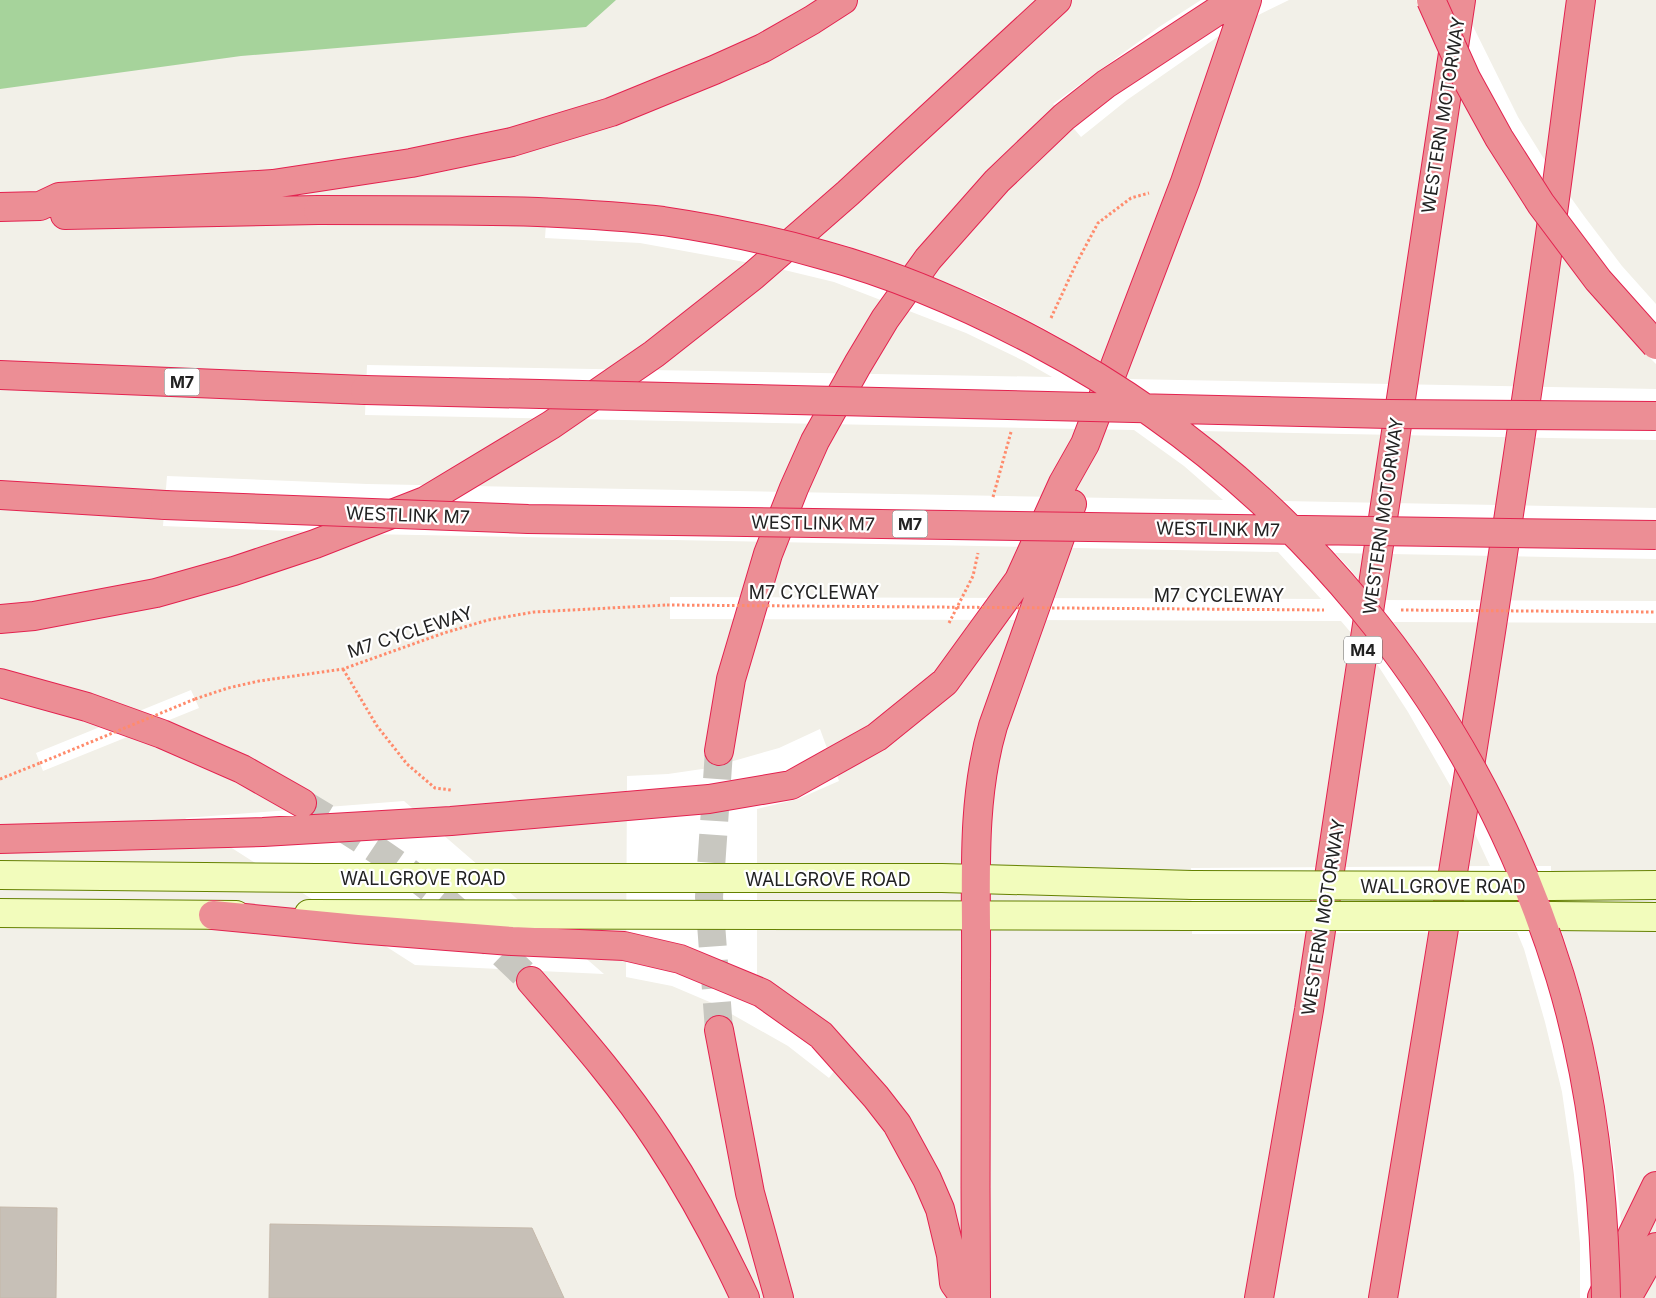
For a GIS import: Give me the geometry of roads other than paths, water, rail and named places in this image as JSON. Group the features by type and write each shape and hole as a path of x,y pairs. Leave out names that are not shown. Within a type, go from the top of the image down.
{"highway":[{"path":"0,207 40,206 59,197 273,184 412,163 512,142 611,112 714,70 763,48 843,0"},
{"path":"0,619 34,616 156,593 234,572 315,544 432,496 551,425 654,354 753,276 848,193 1057,0"},
{"path":"719,750 731,680 768,554 794,488 820,432 885,319 928,259 997,181 1064,117 1106,84 1234,0"},
{"path":"0,839 263,832 450,822 709,799 791,785 877,737 945,682 1019,580 1063,483 1085,444 1185,182 1247,0"},
{"path":"1430,0 1466,78 1499,138 1540,204 1598,280 1656,344"},
{"name":"WESTERN MOTORWAY","path":"1259,1298 1309,1010 1461,0"},
{"path":"1382,1298 1425,1051 1489,639 1545,270 1581,0"},
{"path":"40,206 61,215 318,210 472,210 586,214 652,220 734,233 826,256 915,285 990,318 1065,357 1112,385 1163,420 1244,484 1300,538 1343,584 1413,672 1466,759 1498,821 1525,877 1560,978 1586,1081 1603,1198 1606,1298"},
{"name":"M7","path":"0,375 365,390 1389,414 1656,416"},
{"path":"976,1298 976,879 977,819 985,752 992,726 1078,488 1085,444"},
{"name":"WESTLINK M7","path":"0,495 165,506 528,519 1656,535"},
{"path":"0,683 87,707 162,734 242,770 302,803"},
{"path":"213,915 357,929 624,946 680,959 762,993 821,1035 876,1097 897,1124 927,1179 940,1209 951,1255 954,1283 965,1298"},
{"path":"531,981 618,1085 658,1141 697,1202 724,1251 745,1298"},
{"path":"719,1030 750,1193 779,1298"},
{"path":"1602,1298 1656,1186"},
{"path":"1627,1298 1656,1247"}],"main road":[{"name":"WALLGROVE ROAD","path":"0,875 316,878 976,879 1192,885 1656,886"},
{"name":"WALLGROVE ROAD","path":"0,913 1656,917"}],"tunnel":[{"path":"719,751 709,897 719,1030"},
{"path":"302,803 364,842 423,883 465,918 531,981"}]}
